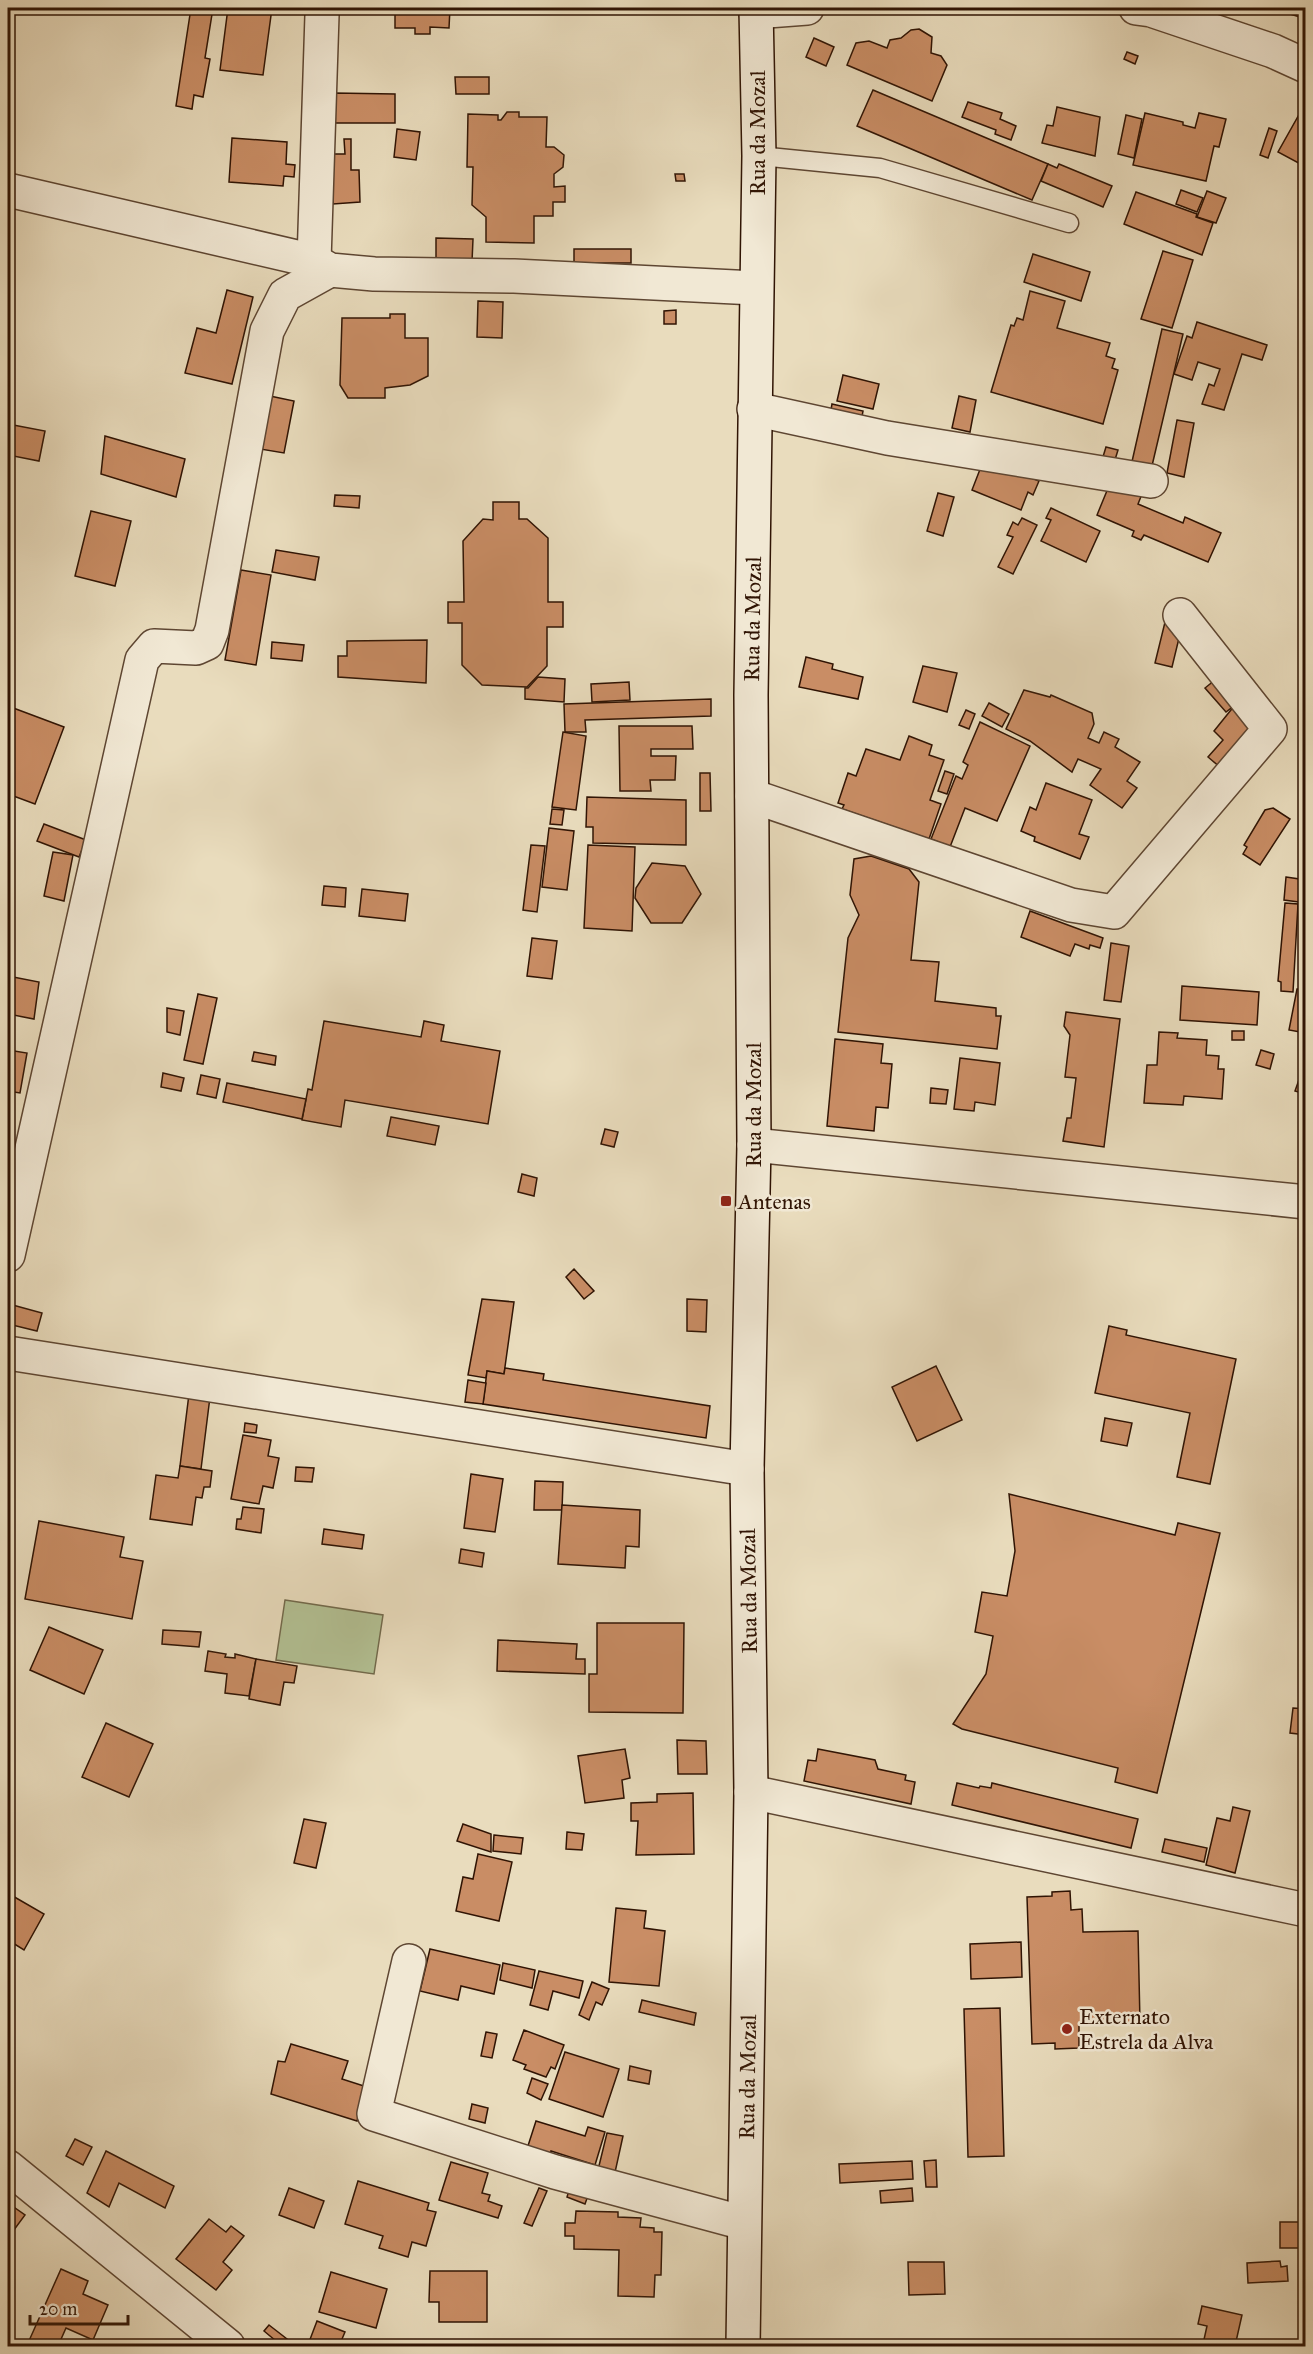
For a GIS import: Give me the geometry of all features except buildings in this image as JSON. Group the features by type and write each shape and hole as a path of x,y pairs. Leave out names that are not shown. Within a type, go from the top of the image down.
{"street":[{"path":"756,10 807,8"},
{"path":"1136,8 1151,10 1263,48 1305,66"},
{"name":"Rua da Mozal","path":"743,2346 751,1792 747,1469 754,1144 752,796 755,288 759,156 756,10"},
{"path":"322,15 322,265"},
{"path":"8,190 322,265 374,274 513,276 755,288"},
{"path":"8,1255 142,660 154,646 196,648 207,643 212,630 267,331 285,295 322,265"},
{"path":"754,410 887,438 1150,481"},
{"path":"752,796 1071,905 1114,912 1270,729 1180,615"},
{"path":"754,1144 1305,1202"},
{"path":"8,1353 747,1469"},
{"path":"751,1792 1305,1910"},
{"path":"410,1962 375,2114 555,2172 744,2223"},
{"path":"8,2167 228,2346"}],"lane":[{"path":"759,156 880,168 1070,223"}],"green space":[{"path":"285,1600 383,1615 374,1674 276,1660"}],"place":[{"name":"Antenas","path":"726,1201"},
{"name":"Externato Estrela da Alva","path":"1067,2029"}]}
